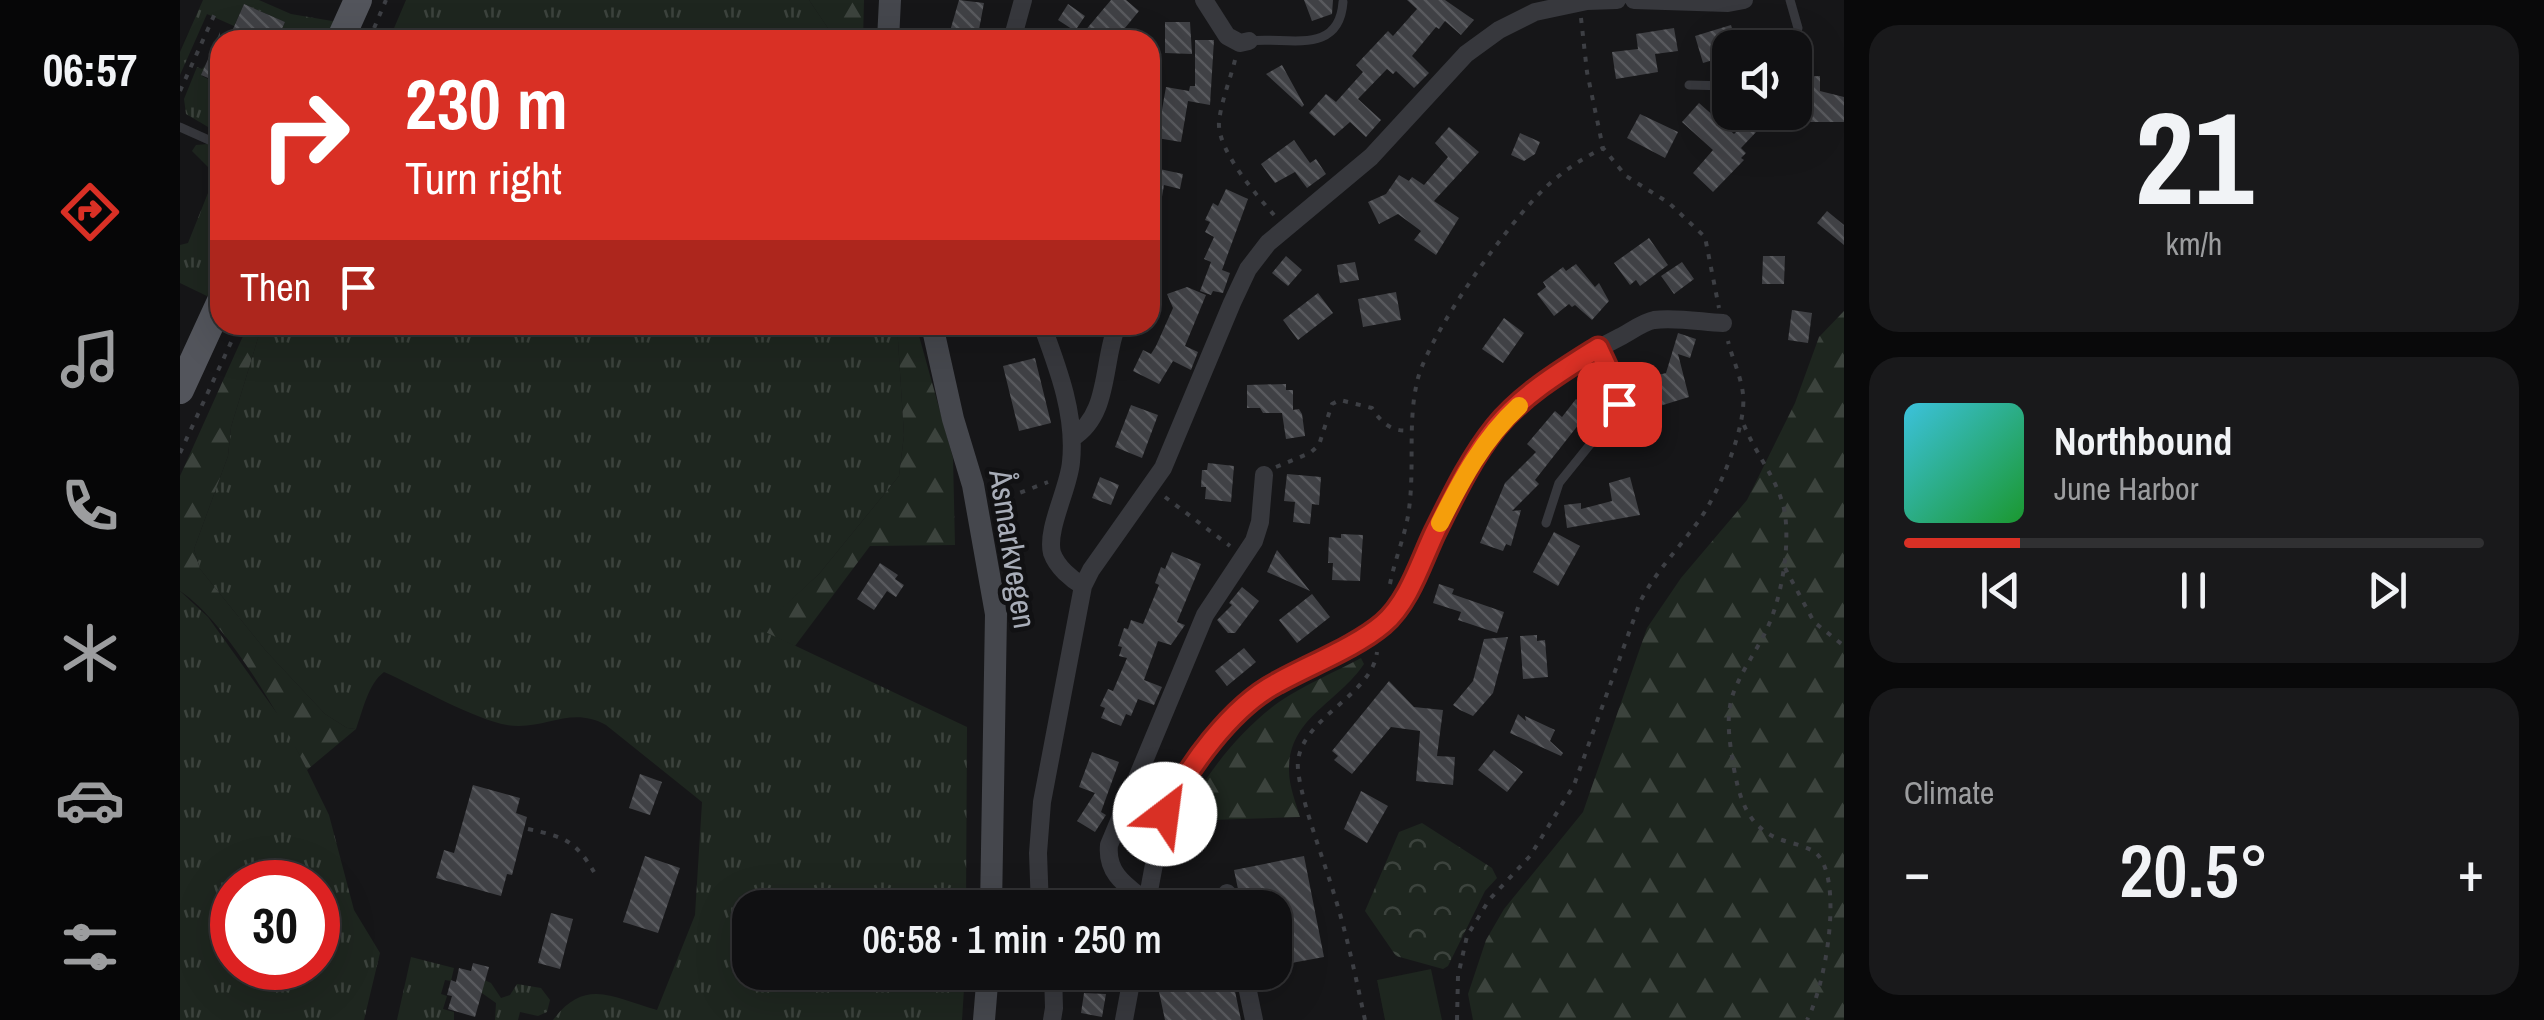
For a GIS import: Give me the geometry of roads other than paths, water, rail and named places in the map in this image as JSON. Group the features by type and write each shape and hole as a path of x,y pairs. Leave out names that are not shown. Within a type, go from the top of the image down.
{"main road":[{"path":"344,30 358,0"},
{"path":"888,30 890,0"},
{"path":"180,390 210,325"},
{"name":"Åsmarkvegen","path":"934,335 977,505 996,614 991,890"},
{"path":"984,1020 986,990"}],"street":[{"path":"1014,30 1022,0"},
{"path":"1204,0 1227,36 1244,42"},
{"path":"1039,890 1042,802 1076,610 1084,586 1091,570 1151,487 1175,442 1248,269 1284,228 1371,157 1466,54 1499,30 1534,12 1587,1 1617,0"},
{"path":"1634,0 1744,0"},
{"path":"1149,890 1165,814 1200,755 1249,702 1384,624 1403,599 1458,487 1498,426 1552,377 1653,320 1722,323"},
{"path":"1045,335 1064,392 1072,438 1069,474 1050,539 1053,556 1073,580 1084,586"},
{"path":"1072,438 1094,417 1114,335"},
{"path":"1132,890 1115,874 1108,845 1204,615 1246,558 1260,522 1264,475"},
{"path":"1052,1020 1053,990"},
{"path":"1124,1020 1130,990"},
{"path":"1248,990 1254,1020"}],"lane":[{"path":"1790,0 1797,30"},
{"path":"1244,42 1320,39 1331,32 1342,15 1343,2"},
{"path":"1689,86 1712,86"},
{"path":"180,127 210,140"},
{"path":"1546,523 1559,483 1617,411 1618,394 1598,348"}]}
